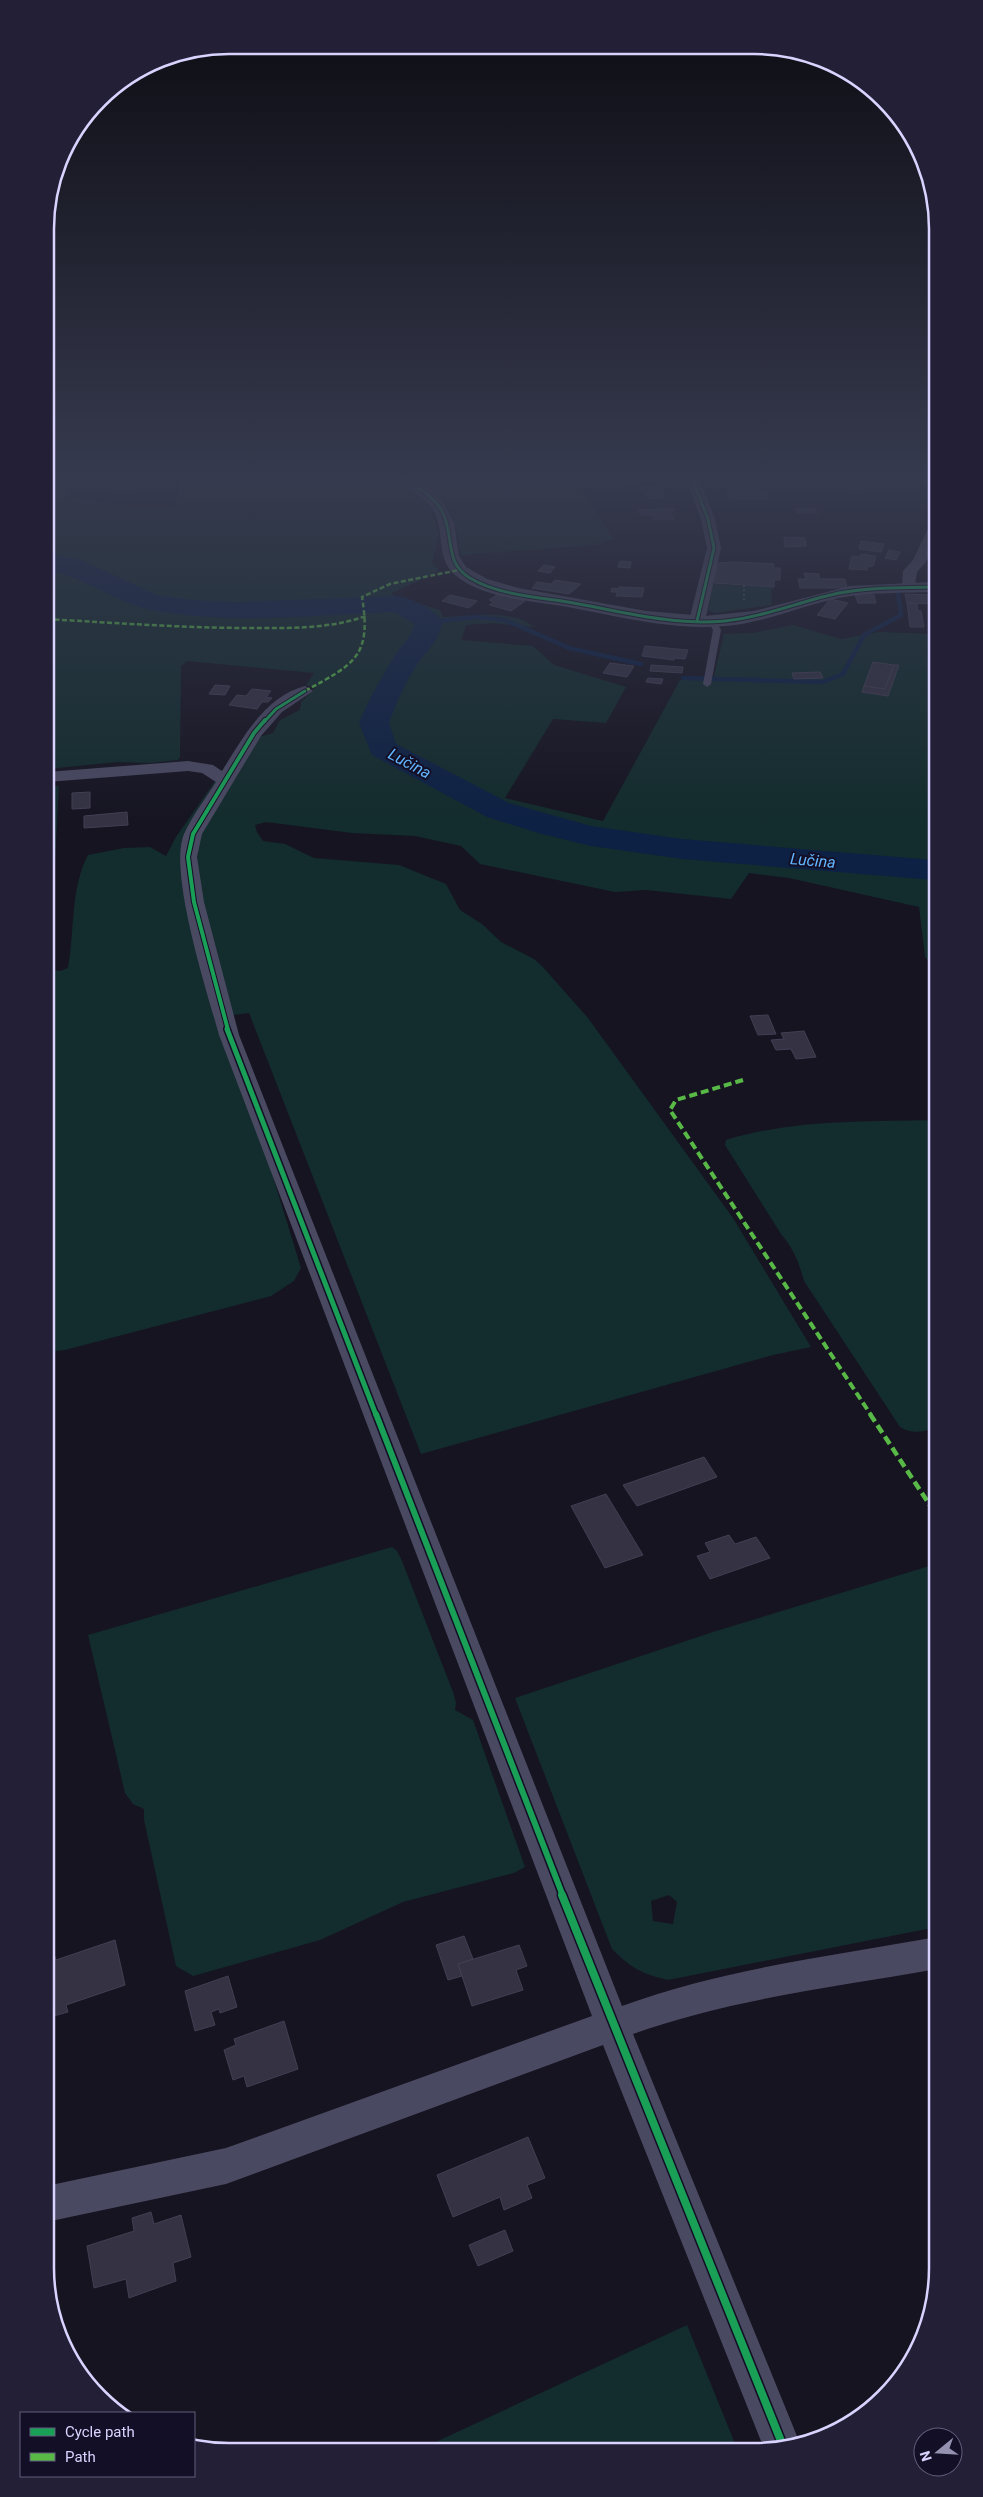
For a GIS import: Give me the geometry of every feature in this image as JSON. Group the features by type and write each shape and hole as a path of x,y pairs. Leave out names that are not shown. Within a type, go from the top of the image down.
{"street":[{"path":"509,591 658,618 704,621 766,614 839,593 868,591"},
{"path":"704,621 708,591"},
{"path":"305,691 276,708 254,732 224,779 193,834 188,857 194,902 230,1035 612,2024 780,2441"},
{"path":"54,777 188,766 207,769 224,779"},
{"path":"54,2202 226,2166 612,2024 698,1997 929,1954"}],"lane":[{"path":"704,621 716,630 708,680"}],"green space":[{"path":"54,591 397,591 390,594 440,610 443,617 491,615 525,621 534,627 493,623 466,625 461,640 533,646 554,665 626,687 606,723 553,719 505,798 603,821 680,680 713,680 724,634 753,633 793,625 841,639 879,632 929,634 929,962 925,957 919,907 789,878 749,873 731,899 646,890 615,892 480,864 461,846 415,836 352,833 266,822 255,825 263,841 285,844 314,858 399,865 446,884 460,910 482,924 501,942 534,959 542,966 588,1018 733,1218 811,1347 773,1355 421,1454 249,1013 216,1017 267,1157 301,1268 294,1281 271,1296 65,1350 54,1350 54,970 60,971 68,968 76,896 82,868 88,855 124,848 150,847 166,856 176,837 215,781 255,738 273,733 280,720 300,710 301,702 316,687 306,685 314,673 187,661 181,666 180,757 178,760 150,763 117,762 54,768"},
{"path":"712,591 771,591 772,605 715,613 708,610"},
{"path":"54,786 59,786 54,882"},
{"path":"929,1120 929,1430 926,1431 913,1432 900,1427 804,1281 798,1261 792,1250 725,1145 726,1140 777,1128 855,1122"},
{"path":"392,1547 397,1551 402,1561 453,1692 456,1703 455,1710 473,1720 525,1867 514,1873 403,1902 320,1940 193,1976 176,1966 144,1820 144,1809 133,1804 125,1793 88,1635"},
{"path":"929,1566 929,1929 668,1980 637,1969 612,1949 515,1698 716,1631","holes":["669,1895 677,1902 673,1924 653,1921 651,1901"]},
{"path":"687,2325 735,2443 434,2443"}],"building":[{"path":"548,591 573,591 569,594"},
{"path":"643,591 642,597 616,596 617,592 611,592"},
{"path":"498,594 525,601 511,611 489,605 494,602 489,600"},
{"path":"905,594 929,595 929,604 907,603"},
{"path":"450,595 477,601 469,608 442,601"},
{"path":"855,595 874,595 876,603 858,603"},
{"path":"830,599 848,603 835,619 817,615"},
{"path":"907,603 917,604 918,611 921,611 924,627 910,627"},
{"path":"645,646 688,650 685,659 674,658 674,660 642,656"},
{"path":"873,662 894,665 885,689 864,686"},
{"path":"610,663 634,666 627,677 603,673"},
{"path":"651,665 683,667 682,673 650,671"},
{"path":"894,665 899,665 888,696 862,692 864,686 885,689"},
{"path":"820,672 823,678 794,679 792,673"},
{"path":"648,678 663,679 661,684 646,682"},
{"path":"215,685 230,686 225,695 209,694"},
{"path":"252,689 271,691 266,697 272,698 268,702 262,702 257,709 229,705 237,695 246,696"},
{"path":"90,792 90,808 72,809 72,793"},
{"path":"127,812 128,825 84,828 84,816"},
{"path":"768,1015 776,1034 758,1035 750,1016"},
{"path":"804,1031 816,1057 796,1059 791,1049 776,1050 771,1040 784,1039 781,1033"},
{"path":"704,1457 717,1477 637,1506 623,1485"},
{"path":"606,1494 643,1555 605,1568 571,1506"},
{"path":"729,1535 735,1544 756,1537 770,1558 710,1579 697,1556 710,1552 705,1543"},
{"path":"464,1936 473,1959 458,1964 462,1976 448,1980 436,1945"},
{"path":"115,1940 125,1985 66,2005 68,2012 54,2016 54,1954 56,1960"},
{"path":"519,1945 527,1966 516,1970 523,1990 472,2006 458,1964"},
{"path":"228,1976 237,2007 220,2013 219,2009 211,2012 215,2025 195,2031 185,1991"},
{"path":"284,2021 298,2069 247,2087 244,2076 233,2080 224,2050 236,2045 234,2039"},
{"path":"528,2137 545,2178 527,2185 532,2198 504,2210 500,2197 453,2217 437,2175"},
{"path":"151,2212 154,2224 181,2215 191,2257 173,2263 176,2281 129,2298 126,2279 94,2288 87,2246 134,2231 132,2218"},
{"path":"505,2230 513,2251 478,2266 469,2245"}],"waterway":[{"name":"Lučina","path":"126,591 151,602 191,608 237,610 399,604 421,615 429,622 423,641 410,654 384,697 374,723 383,749 498,810 549,826 591,836 682,849 929,870"},
{"path":"683,678 823,682 843,674 864,635 901,615 898,593"},
{"path":"429,622 476,617 505,620 569,648 641,664"}],"marked path":[{"path":"305,691 336,674 356,657 362,646 365,634 362,597 376,591"},
{"path":"54,619 182,627 290,628 328,626 366,616"},
{"path":"743,1080 676,1100 670,1110 929,1504"}],"cycle path":[{"path":"507,591 646,616 705,622 740,619 825,596 856,591"},
{"path":"697,621 704,591"},
{"path":"305,691 276,709 254,733 193,834 188,857 194,902 229,1035 612,2024 781,2441"}]}
